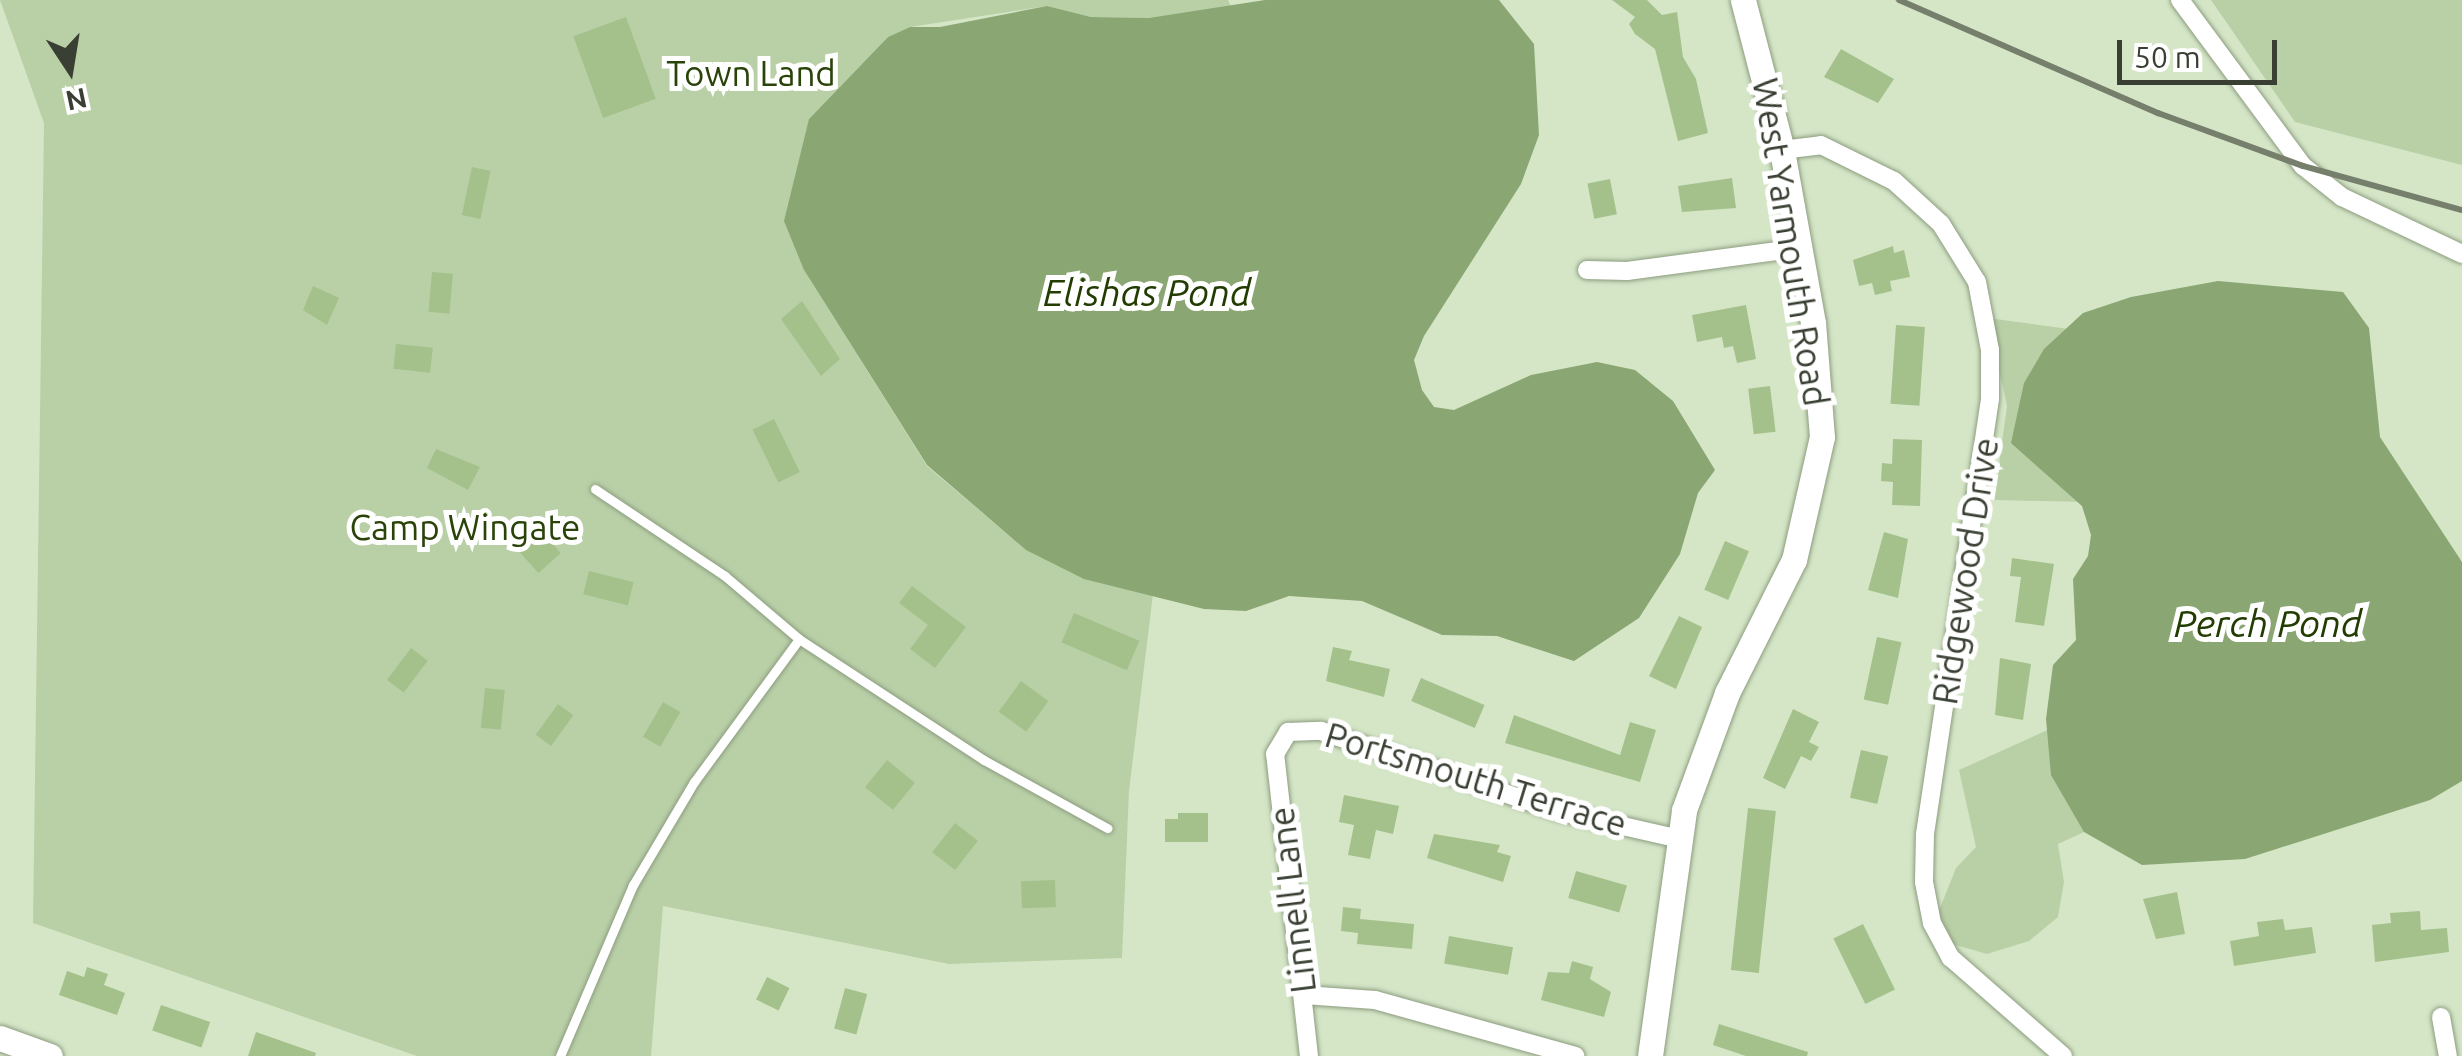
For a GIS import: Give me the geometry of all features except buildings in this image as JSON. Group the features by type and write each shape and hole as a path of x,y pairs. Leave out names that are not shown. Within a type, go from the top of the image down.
{"main road":[{"name":"West Yarmouth Road","path":"1650,1056 1680,839 1700,757 1794,560 1816,484 1819,386 1800,248 1782,150 1743,1"},
{"path":"0,1038 50,1056"}],"street":[{"path":"2180,0 2303,166 2342,197 2462,254"},
{"name":"Ridgewood Drive","path":"1782,150 1821,145 1894,181 1942,224 1977,282 1990,350 1990,399 1925,834 1924,882 1932,923 1951,958 2063,1056"},
{"path":"1586,270 1627,271 1800,248"},
{"name":"Portsmouth Terrace","path":"1276,744 1288,732 1320,731 1557,810 1680,839"},
{"name":"Linnell Lane","path":"1276,744 1309,1056"},
{"path":"1304,995 1375,1000 1575,1056"},
{"path":"2441,1017 2448,1056"}],"lane":[{"path":"595,490 725,576 799,638 984,760 1107,828"},
{"path":"560,1056 633,885 694,782 799,638"}],"green space":[{"name":"Camp Wingate","path":"0,0 1228,0 1232,9 1149,18 1091,17 1047,6 910,27 888,37 809,119 804,270 927,466 1026,550 1153,594 1129,791 1122,958 949,964 663,906 651,1056 417,1056 33,923 44,123"},
{"path":"2211,0 2462,0 2462,165 2295,122"},
{"path":"1988,318 2121,336 2085,502 1994,500 2007,406"},
{"path":"2101,706 2084,832 2058,844 2064,882 2058,917 2029,941 1987,954 1952,944 1936,918 1956,868 1976,847 1959,770"}],"water":[{"name":"Elishas Pond","path":"1265,0 1499,0 1534,44 1539,135 1521,184 1424,336 1414,360 1422,390 1434,407 1454,410 1531,375 1597,362 1635,370 1673,401 1715,470 1698,493 1680,554 1639,618 1574,661 1497,636 1442,635 1362,601 1289,596 1246,611 1204,609 1084,579 1026,550 927,465 804,270 784,221 809,119 888,37 910,27 940,27 1047,6 1091,17 1149,18"},
{"name":"Perch Pond","path":"2218,281 2343,292 2369,328 2380,437 2462,562 2462,781 2430,800 2245,859 2142,865 2084,832 2051,775 2046,719 2053,665 2076,640 2073,579 2088,556 2091,535 2082,506 2011,443 2024,383 2044,349 2083,313 2131,297"}],"railway":[{"path":"1899,0 2158,113 2303,166 2462,210"}],"park label":[{"name":"Town Land","path":"751,73"}]}
